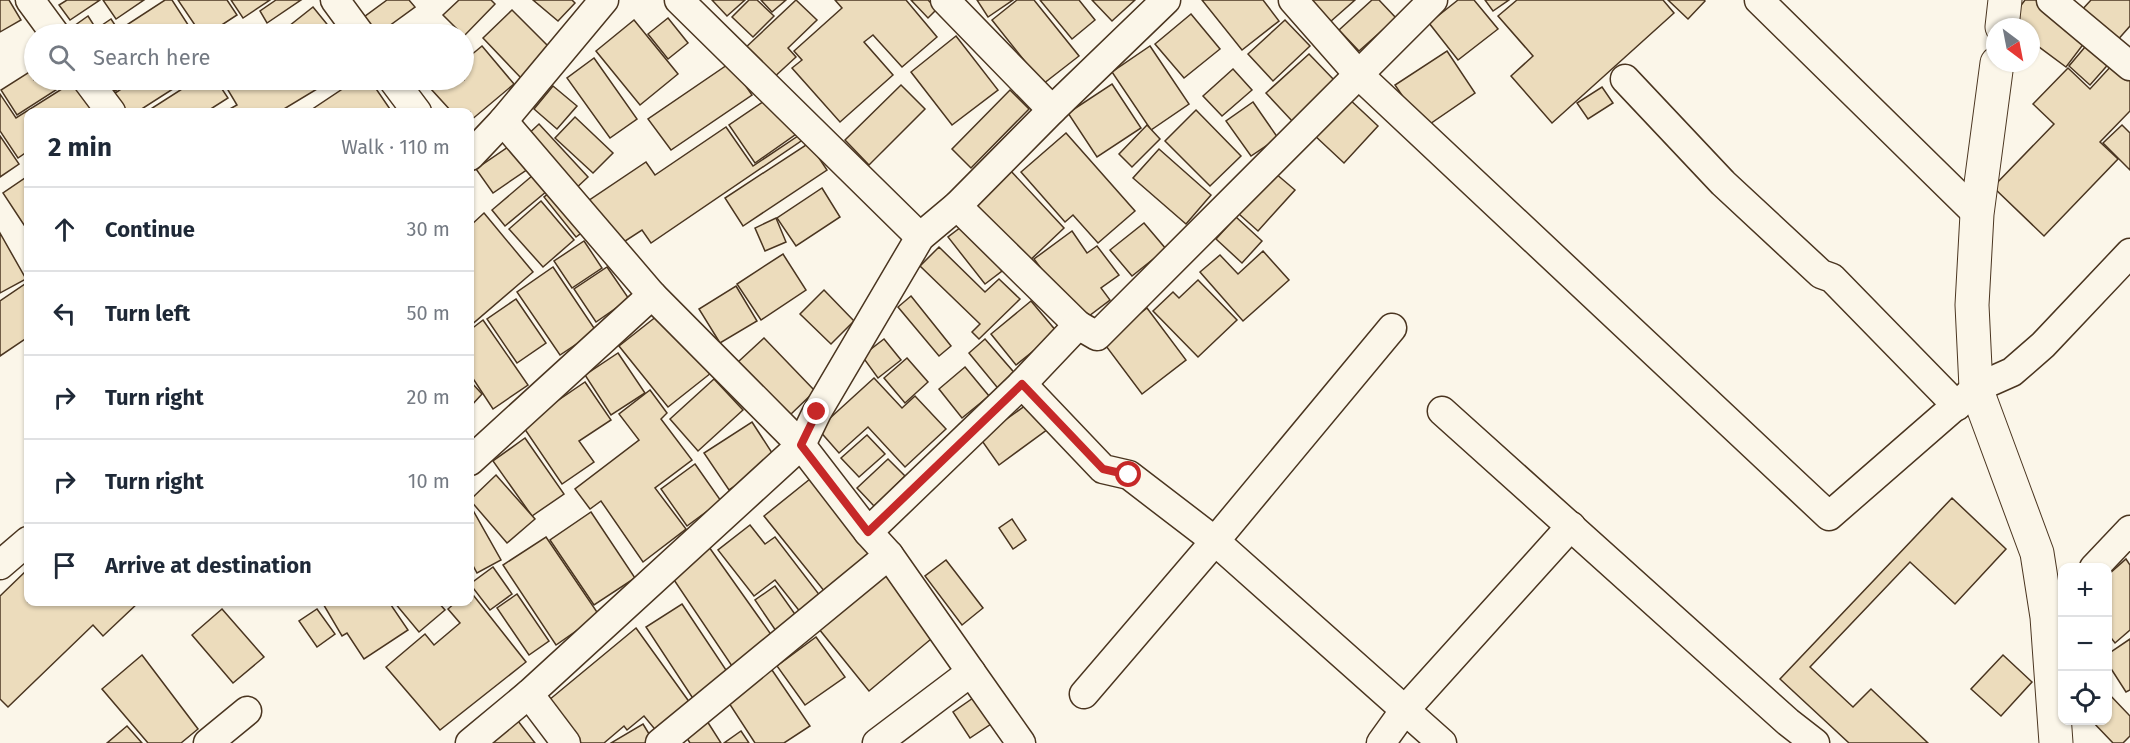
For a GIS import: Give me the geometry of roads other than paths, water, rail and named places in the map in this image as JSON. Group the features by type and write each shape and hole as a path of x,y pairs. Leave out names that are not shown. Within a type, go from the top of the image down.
{"street":[{"path":"30,0 48,24"},
{"path":"335,0 353,24"},
{"path":"474,152 503,121 604,0"},
{"path":"679,0 920,237"},
{"path":"945,0 1052,110"},
{"path":"470,743 529,694 801,445 817,412 920,237 957,206 1166,0"},
{"path":"1293,0 1359,75 1829,516 1967,397 2012,372 2043,345 2130,253"},
{"path":"957,206 1078,325 1097,336 1433,0"},
{"path":"1759,0 1977,214"},
{"path":"2003,18 2005,0"},
{"path":"2051,0 2130,66"},
{"path":"1967,397 1977,214 1996,72"},
{"path":"1624,79 1723,183 1821,274 1832,278 1967,397 2037,553 2055,609 2056,743"},
{"path":"94,90 108,108"},
{"path":"400,90 414,108"},
{"path":"503,121 652,295 801,445 868,532 889,555 1021,743"},
{"path":"474,457 652,295"},
{"path":"868,532 1022,384 1078,325"},
{"path":"1084,694 1392,328"},
{"path":"1022,384 1103,469 1129,475 1215,541 1442,743"},
{"path":"1442,411 1788,722 1815,743"},
{"path":"1381,743 1404,711 1571,526"},
{"path":"2098,563 2130,530"},
{"path":"0,565 24,544"},
{"path":"660,743 889,555"},
{"path":"877,743 971,672"},
{"path":"529,694 566,743"},
{"path":"208,743 247,711"}]}
